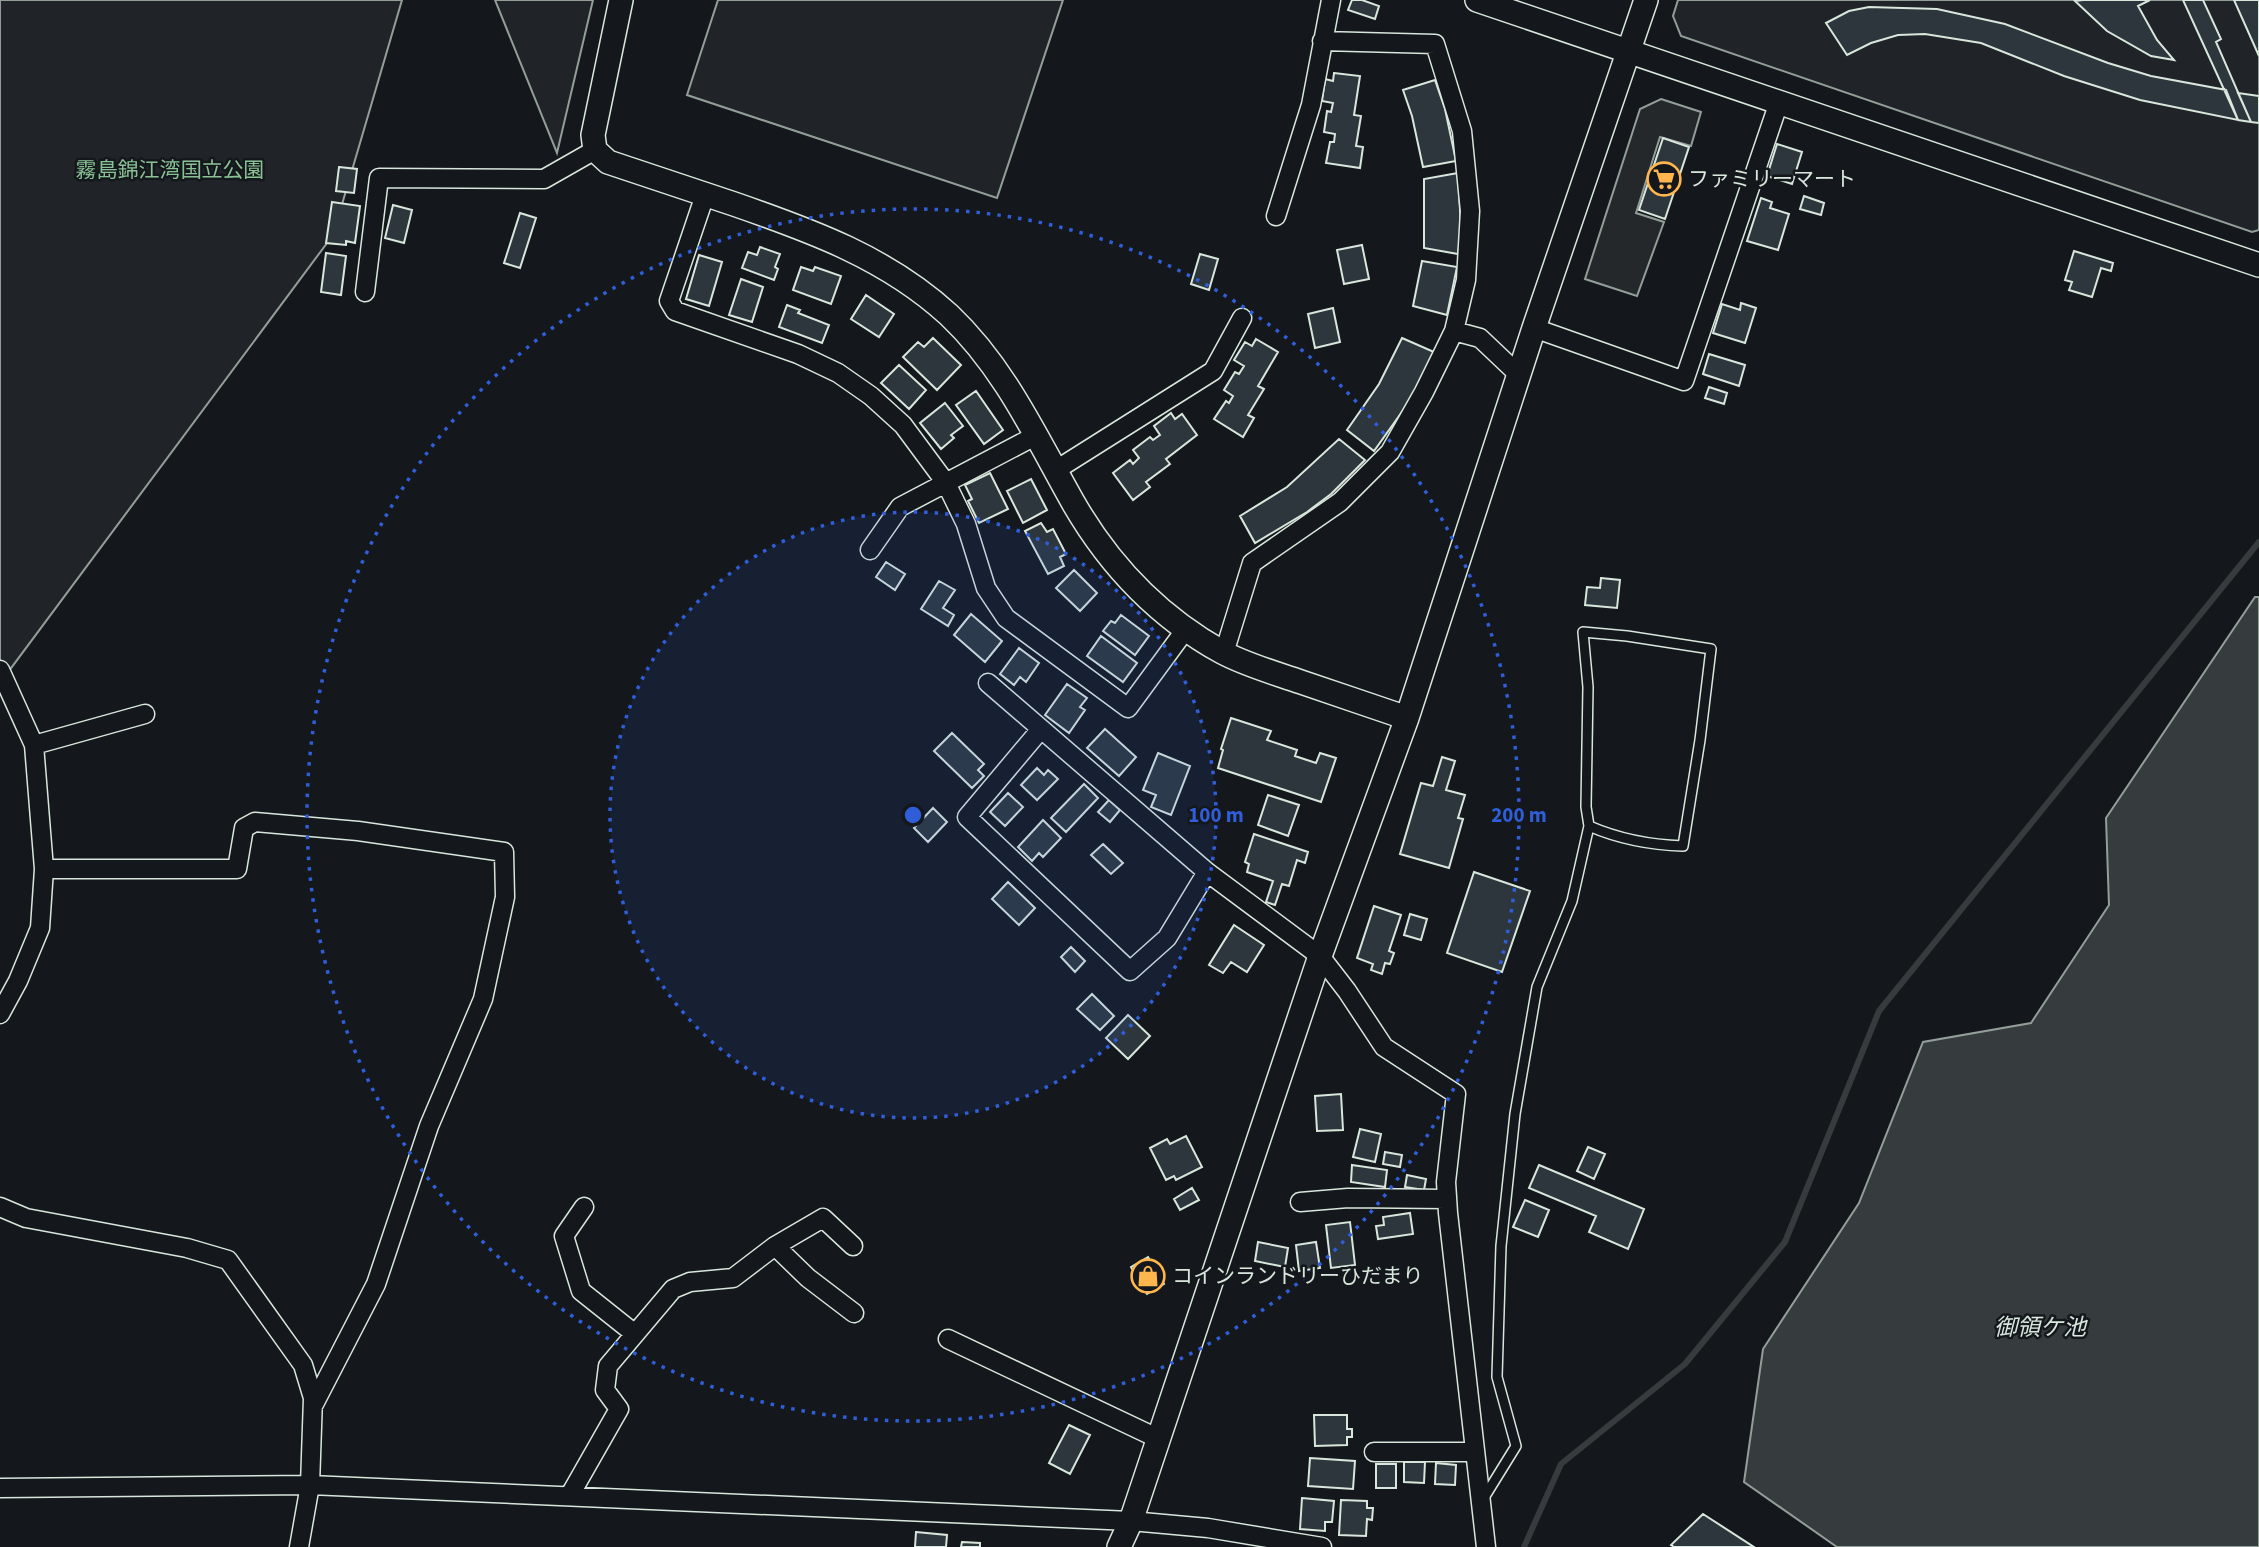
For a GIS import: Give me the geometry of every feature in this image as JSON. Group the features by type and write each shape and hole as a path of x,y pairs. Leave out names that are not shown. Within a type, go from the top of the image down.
{"street":[{"path":"621,0 593,135 595,150 608,162 835,241 878,262 912,285 948,314 983,350 1037,435 1075,505 1102,547 1127,578 1156,607 1224,653 1270,672 1407,718"},
{"path":"1276,216 1311,105 1331,0"},
{"path":"1477,0 2259,265"},
{"path":"1119,1547 1131,1521 1320,956 1407,718 1518,374 1646,0"},
{"path":"1224,653 1252,563 1340,502 1390,452 1454,331 1466,280 1470,211 1462,131 1435,44 1322,41"},
{"path":"1534,328 1684,381 1779,102"},
{"path":"365,292 379,178 544,179 595,150"},
{"path":"705,195 668,301 675,311 798,354 838,373 871,396 903,425 946,483 965,524 986,588 1006,618 1128,708 1186,629"},
{"path":"1056,470 1213,371 1242,318"},
{"path":"1454,331 1480,338 1518,374"},
{"path":"870,550 900,507 1037,435"},
{"path":"0,670 34,745 44,869 40,928 18,981 0,1014"},
{"path":"988,683 1207,872 1320,956 1384,1047 1456,1094 1446,1182 1447,1199 1486,1547"},
{"path":"34,745 145,714"},
{"path":"1041,729 967,817 1130,971 1167,938 1207,872"},
{"path":"44,869 237,869 244,828 255,822 358,831 504,852 505,897 483,999 429,1126 376,1284 314,1404"},
{"path":"1300,1202 1348,1198 1447,1199"},
{"path":"0,1207 26,1217 187,1248 228,1260 303,1365 314,1404 310,1485 299,1547"},
{"path":"584,1207 564,1236 581,1291 635,1334"},
{"path":"570,1495 619,1409 605,1390 608,1366 673,1289 690,1282 733,1278 775,1246 822,1218 853,1246"},
{"path":"775,1246 808,1278 854,1313"},
{"path":"948,1339 1158,1439"},
{"path":"1374,1452 1474,1452"},
{"path":"0,1488 310,1485 570,1495 1131,1521 1208,1528 1322,1547"}],"lane":[{"path":"1481,1503 1516,1446 1497,1377 1500,1246 1515,1114 1537,986 1572,901 1589,826 1586,807 1588,687 1583,632 1627,635 1711,649 1683,846 1612,836 1589,826"}],"green space":[{"name":"霧島錦江湾国立公園","path":"0,0 402,0 333,235 0,683"},
{"path":"495,0 593,0 557,153"},
{"path":"718,0 1063,0 997,198 687,95"},
{"path":"1678,0 2259,0 2259,230 2252,232 1681,36 1673,16"}],"shaded area":[{"path":"1661,99 1701,112 1691,146 1660,137 1636,213 1664,222 1637,296 1585,279 1640,109"}],"water":[{"name":"御領ケ池","path":"2255,597 2259,597 2259,1547 1837,1547 1744,1482 1763,1349 1859,1203 1923,1042 2031,1023 2109,905 2106,818"}],"building":[{"path":"1352,0 1362,0 1379,6 1375,19 1348,10"},
{"path":"2150,0 2138,6 2157,40 2174,60 2151,56 2107,31 2075,1"},
{"path":"2183,0 2203,0 2221,39 2216,42 2251,122 2238,120"},
{"path":"2234,0 2259,0 2259,56"},
{"path":"1869,7 1937,9 2005,24 2108,63 2151,76 2226,90 2238,120 2140,100 2064,76 1981,43 1925,34 1898,35 1871,43 1847,55 1826,23 1849,11"},
{"path":"1334,73 1360,76 1354,115 1361,116 1356,146 1363,147 1360,168 1326,163 1330,142 1334,142 1335,134 1324,132 1327,111 1331,112 1333,103 1322,101 1325,79 1333,81"},
{"path":"1435,80 1445,109 1456,161 1423,167 1412,116 1403,90"},
{"path":"2238,93 2259,96 2259,123 2251,122"},
{"name":"ファミリーマート","path":"1663,138 1689,147 1665,219 1639,210"},
{"path":"1777,144 1802,152 1792,184 1767,176"},
{"path":"339,167 357,169 354,193 336,191"},
{"path":"1458,173 1461,229 1458,254 1424,248 1424,179"},
{"path":"1804,196 1824,203 1821,215 1800,209"},
{"path":"1761,198 1772,202 1770,208 1789,214 1778,250 1747,241"},
{"path":"332,202 360,206 355,243 326,243"},
{"path":"393,205 412,210 404,243 385,238"},
{"path":"520,213 536,218 520,268 504,263"},
{"path":"1362,245 1369,279 1344,284 1337,250"},
{"path":"760,247 780,254 774,280 742,268 748,252 757,255"},
{"path":"2074,251 2113,263 2111,271 2101,268 2092,297 2069,290 2072,282 2065,280"},
{"path":"326,253 346,256 341,295 321,292"},
{"path":"1200,254 1218,259 1209,290 1191,284"},
{"path":"699,255 722,262 709,306 686,299"},
{"path":"1422,261 1457,267 1447,315 1413,306"},
{"path":"801,267 813,271 815,267 841,276 831,304 793,290"},
{"path":"741,279 763,287 752,322 729,315"},
{"path":"866,295 894,314 879,337 851,319"},
{"path":"1741,303 1756,308 1745,343 1713,333 1722,304 1740,310"},
{"path":"787,305 800,310 798,313 829,325 822,343 779,327"},
{"path":"1333,308 1340,342 1315,348 1308,314"},
{"path":"933,338 961,365 937,390 903,357 918,342 924,347"},
{"path":"1402,338 1434,352 1409,402 1374,451 1347,430 1379,384"},
{"path":"1256,339 1278,352 1258,386 1264,389 1248,415 1254,418 1243,437 1214,419 1226,401 1229,403 1233,396 1224,390 1235,372 1239,374 1244,366 1234,360 1245,342 1252,346"},
{"path":"1709,354 1745,365 1739,386 1703,374"},
{"path":"899,365 926,390 909,409 881,383"},
{"path":"1709,387 1727,393 1724,404 1705,398"},
{"path":"976,391 1003,430 984,444 956,405"},
{"path":"945,403 963,426 951,435 954,438 941,449 920,423"},
{"path":"1171,413 1175,419 1182,414 1197,435 1166,459 1170,464 1146,482 1150,487 1133,500 1113,473 1130,460 1133,464 1139,458 1133,450 1150,437 1153,440 1160,435 1154,426"},
{"path":"1339,439 1365,460 1331,494 1307,512 1255,543 1240,516 1287,487"},
{"path":"990,473 1008,509 979,523 968,501 972,499 965,485"},
{"path":"1031,479 1047,510 1023,523 1007,491"},
{"path":"1041,523 1047,532 1053,529 1066,554 1060,557 1064,566 1048,574 1025,531"},
{"path":"886,562 905,574 895,590 876,577"},
{"path":"1074,570 1097,593 1080,611 1056,588"},
{"path":"1601,578 1620,580 1617,608 1585,605 1587,587 1600,588"},
{"path":"939,581 955,590 943,608 954,615 948,626 921,609"},
{"path":"971,614 1002,641 985,662 954,635"},
{"path":"1121,615 1149,636 1135,655 1103,631 1111,621 1115,623"},
{"path":"1101,636 1137,663 1123,682 1087,656"},
{"path":"1019,648 1039,663 1026,682 1020,677 1014,685 1000,674"},
{"path":"1067,684 1087,698 1080,707 1085,710 1069,733 1045,715"},
{"path":"1231,718 1271,731 1267,740 1297,750 1295,756 1316,763 1320,753 1336,758 1321,802 1218,768"},
{"path":"1105,729 1136,757 1119,776 1087,748"},
{"path":"952,733 984,764 978,770 984,776 972,788 934,751"},
{"path":"1158,753 1190,766 1171,815 1151,807 1156,795 1143,790"},
{"path":"1442,757 1455,761 1446,790 1465,795 1458,818 1463,819 1449,868 1400,854 1421,783 1433,786"},
{"path":"1037,768 1044,775 1048,770 1058,779 1037,800 1021,785"},
{"path":"1084,784 1098,798 1066,832 1051,818"},
{"path":"1008,793 1023,807 1005,826 990,812"},
{"path":"1268,795 1299,805 1288,836 1258,825"},
{"path":"1109,800 1120,810 1110,822 1098,812"},
{"path":"933,808 947,822 928,842 914,828"},
{"path":"1043,820 1061,838 1043,857 1039,853 1032,861 1018,847"},
{"path":"1254,834 1308,852 1305,863 1297,860 1289,886 1282,884 1275,905 1266,902 1273,881 1247,872 1249,864 1245,862"},
{"path":"1103,844 1123,863 1111,874 1091,855"},
{"path":"1474,872 1530,891 1502,972 1447,953"},
{"path":"1008,882 1035,908 1019,925 992,899"},
{"path":"1374,906 1401,915 1389,951 1394,953 1390,964 1385,963 1382,974 1371,970 1373,964 1357,958"},
{"path":"1410,914 1427,919 1421,940 1404,935"},
{"path":"1234,925 1264,945 1247,972 1231,962 1223,973 1209,965"},
{"path":"1071,947 1085,961 1075,972 1061,957"},
{"path":"1092,994 1114,1016 1100,1030 1077,1009"},
{"path":"1128,1015 1150,1036 1128,1059 1106,1038"},
{"path":"1341,1094 1343,1130 1317,1131 1315,1096"},
{"path":"1360,1129 1381,1134 1375,1162 1353,1157"},
{"path":"1186,1136 1202,1167 1176,1180 1174,1176 1166,1180 1150,1148 1167,1139 1170,1144"},
{"path":"1588,1147 1605,1154 1594,1179 1577,1171"},
{"path":"1385,1152 1402,1155 1400,1167 1383,1164"},
{"path":"1352,1165 1387,1170 1385,1187 1351,1182"},
{"path":"1539,1165 1644,1209 1628,1249 1589,1232 1596,1216 1529,1188"},
{"path":"1407,1175 1426,1179 1424,1190 1405,1187"},
{"path":"1192,1188 1199,1200 1180,1210 1174,1199"},
{"path":"1525,1200 1549,1210 1538,1237 1513,1227"},
{"path":"1410,1213 1413,1234 1378,1239 1376,1226 1384,1225 1383,1217"},
{"path":"1350,1222 1355,1265 1331,1268 1326,1225"},
{"path":"1258,1242 1288,1248 1285,1267 1255,1261"},
{"path":"1316,1242 1320,1268 1299,1271 1296,1245"},
{"name":"コインランドリーひだまり","path":"1148,1257 1164,1284 1147,1294 1131,1267"},
{"path":"1314,1415 1347,1415 1347,1429 1352,1429 1352,1437 1347,1437 1347,1445 1315,1446"},
{"path":"1069,1425 1090,1435 1070,1474 1049,1463"},
{"path":"1310,1458 1355,1461 1353,1489 1308,1486"},
{"path":"1404,1462 1425,1462 1424,1483 1404,1482"},
{"path":"1436,1463 1456,1465 1455,1485 1435,1484"},
{"path":"1376,1464 1396,1464 1396,1488 1376,1488"},
{"path":"1302,1498 1334,1501 1332,1522 1325,1522 1325,1531 1300,1529"},
{"path":"1341,1500 1367,1501 1367,1508 1373,1508 1372,1520 1367,1519 1366,1536 1339,1535"},
{"path":"1703,1514 1754,1547 1671,1545"},
{"path":"916,1532 947,1535 946,1547 915,1547"},
{"path":"962,1542 980,1543 980,1547 961,1547"}],"waterway":[{"path":"1524,1547 1561,1464 1685,1364 1785,1242 1879,1011 2259,542"}],"place":[{"name":"ファミリーマート","path":"1664,179"},
{"name":"コインランドリーひだまり","path":"1148,1276"}]}
